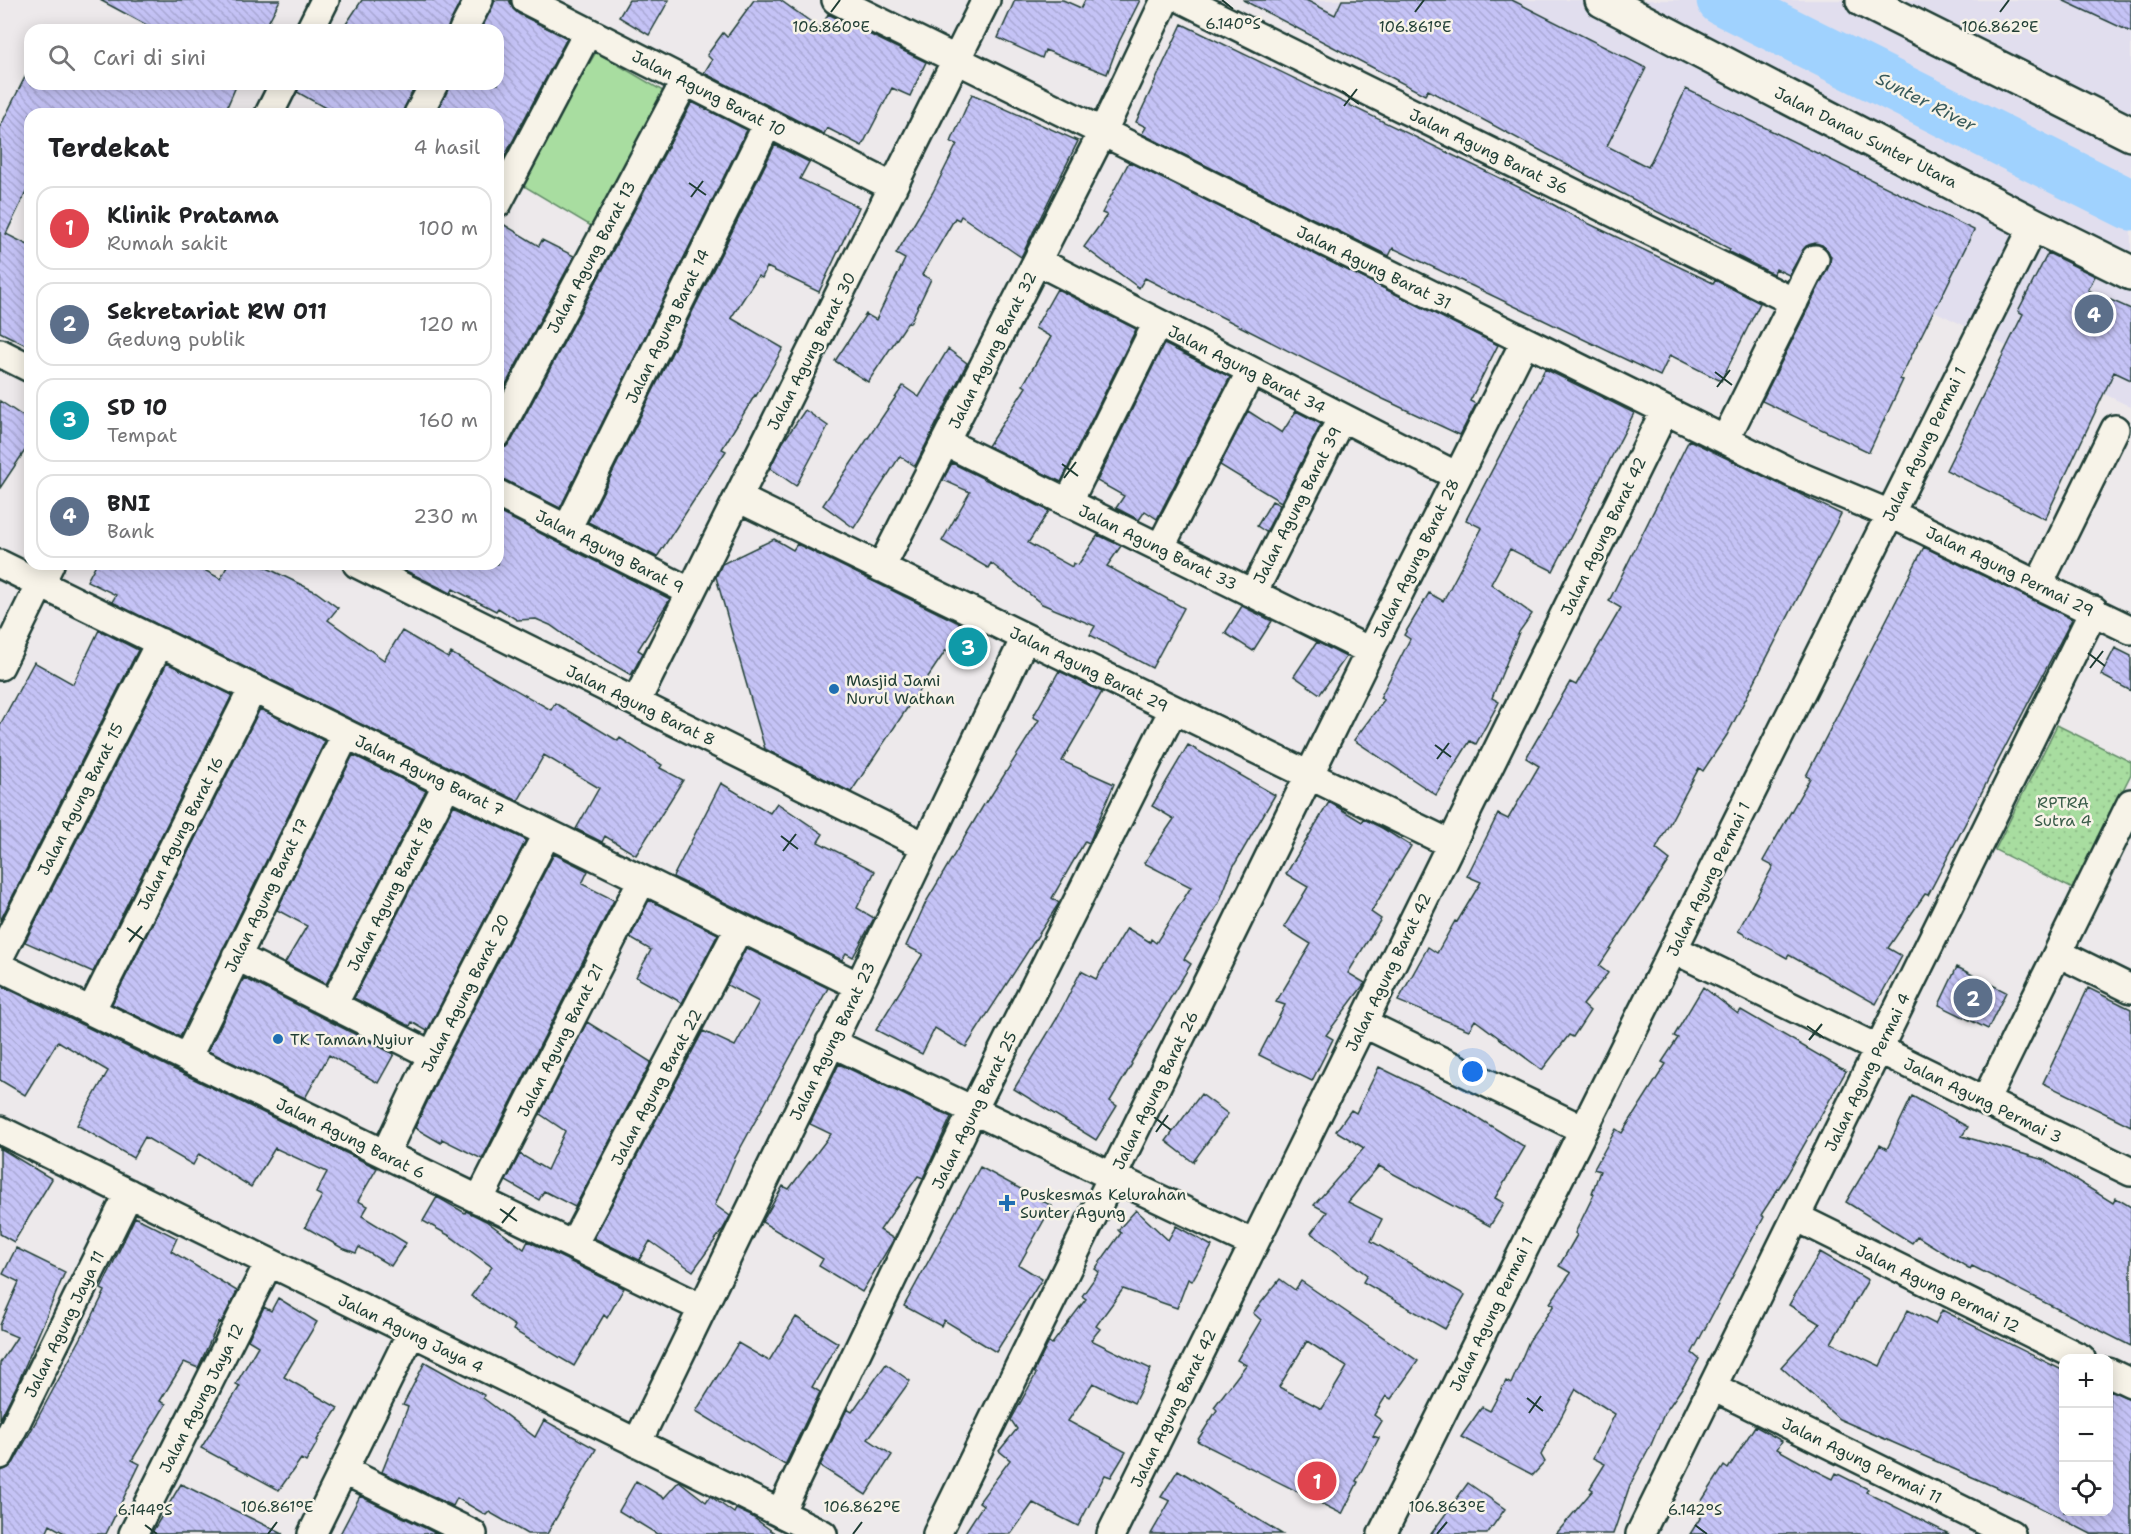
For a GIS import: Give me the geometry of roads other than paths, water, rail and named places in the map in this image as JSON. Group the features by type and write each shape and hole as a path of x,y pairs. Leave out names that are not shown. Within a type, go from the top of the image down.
{"main road":[{"name":"Jalan Danau Sunter Utara","path":"1602,0 2034,225 2131,273"},
{"path":"1863,0 2131,134"}],"street":[{"path":"313,24 325,0"},
{"path":"466,24 479,0"},
{"name":"Jalan Agung Barat 10","path":"525,0 893,187"},
{"name":"Jalan Agung Barat 31","path":"836,0 1792,473"},
{"name":"Jalan Agung Barat 30","path":"636,702 986,0"},
{"path":"1102,133 1166,0"},
{"name":"Jalan Agung Barat 36","path":"1184,0 1794,302"},
{"path":"504,192 588,32"},
{"name":"Jalan Agung Barat 13","path":"504,422 685,81"},
{"path":"272,108 281,90"},
{"path":"421,108 431,90"},
{"name":"Jalan Agung Barat 14","path":"567,529 768,123"},
{"name":"Jalan Agung Barat 32","path":"881,568 1102,133"},
{"name":"Jalan Agung Permai 1","path":"1382,1534 2034,225"},
{"path":"1725,440 1815,259"},
{"name":"Jalan Agung Barat 34","path":"1037,261 1457,476"},
{"path":"1068,502 1156,322"},
{"name":"Jalan Agung Barat 28","path":"1311,776 1370,651 1525,341"},
{"path":"0,353 24,365"},
{"path":"1160,548 1251,371"},
{"name":"Jalan Agung Barat 42","path":"1111,1534 1665,410"},
{"name":"Jalan Agung Barat 39","path":"1253,593 1341,417"},
{"path":"2039,584 2115,429"},
{"name":"Jalan Agung Barat 33","path":"945,442 1370,651"},
{"name":"Jalan Agung Permai 29","path":"1792,473 1889,513 2094,610 2131,630"},
{"name":"Jalan Agung Barat 9","path":"504,497 691,592"},
{"name":"Jalan Agung Barat 29","path":"738,498 1451,844"},
{"name":"Jalan Agung Barat 7","path":"0,564 24,569"},
{"name":"Jalan Agung Barat 7","path":"27,570 45,574 160,642 859,986"},
{"name":"Jalan Agung Barat 8","path":"369,570 925,846"},
{"path":"0,666 45,574"},
{"name":"Jalan Agung Permai 4","path":"1640,1534 2094,610"},
{"name":"Jalan Agung Barat 23","path":"637,1443 1025,638"},
{"name":"Jalan Agung Barat 15","path":"0,956 160,642"},
{"name":"Jalan Agung Barat 16","path":"91,1011 253,688"},
{"name":"Jalan Agung Barat 25","path":"780,1513 973,1110 1173,710"},
{"name":"Jalan Agung Barat 17","path":"187,1058 346,734"},
{"name":"Jalan Agung Barat 26","path":"937,1534 1311,776"},
{"name":"Jalan Agung Barat 18","path":"333,1005 447,784"},
{"path":"1985,1101 2131,805"},
{"name":"Jalan Agung Barat 20","path":"385,1154 432,1055 547,832"},
{"name":"Jalan Agung Barat 21","path":"479,1200 642,880"},
{"name":"Jalan Agung Barat 22","path":"573,1245 739,928"},
{"name":"Jalan Agung Permai 3","path":"1673,949 2131,1172"},
{"path":"2058,953 2131,989"},
{"path":"236,956 432,1055"},
{"name":"Jalan Agung Barat 6","path":"0,967 702,1308"},
{"path":"1363,1023 1582,1129"},
{"path":"830,1042 1254,1244"},
{"name":"Jalan Agung Jaya 4","path":"0,1130 824,1534"},
{"name":"Jalan Agung Jaya 11","path":"0,1455 129,1193"},
{"name":"Jalan Agung Permai 12","path":"1796,1217 2071,1354"},
{"name":"Jalan Agung Jaya 12","path":"133,1534 268,1262"},
{"path":"312,1534 411,1333"},
{"path":"2113,1374 2131,1383"},
{"name":"Jalan Agung Permai 11","path":"1713,1387 2011,1534"},
{"path":"343,1470 473,1534"}],"waterway":[{"name":"Sunter River","path":"1722,0 2131,205"}],"place":[{"name":"BNI","path":"2094,314"},
{"name":"SD 10","path":"968,647"},
{"name":"Masjid Jami Nurul Wathan","path":"834,689"},
{"name":"Sekretariat RW 011","path":"1973,998"},
{"name":"TK Taman Nyiur","path":"278,1039"},
{"name":"Puskesmas Kelurahan Sunter Agung","path":"1007,1203"},
{"name":"Klinik Pratama","path":"1317,1481"}],"park label":[{"name":"RPTRA Sutra 4","path":"2063,811"}]}
